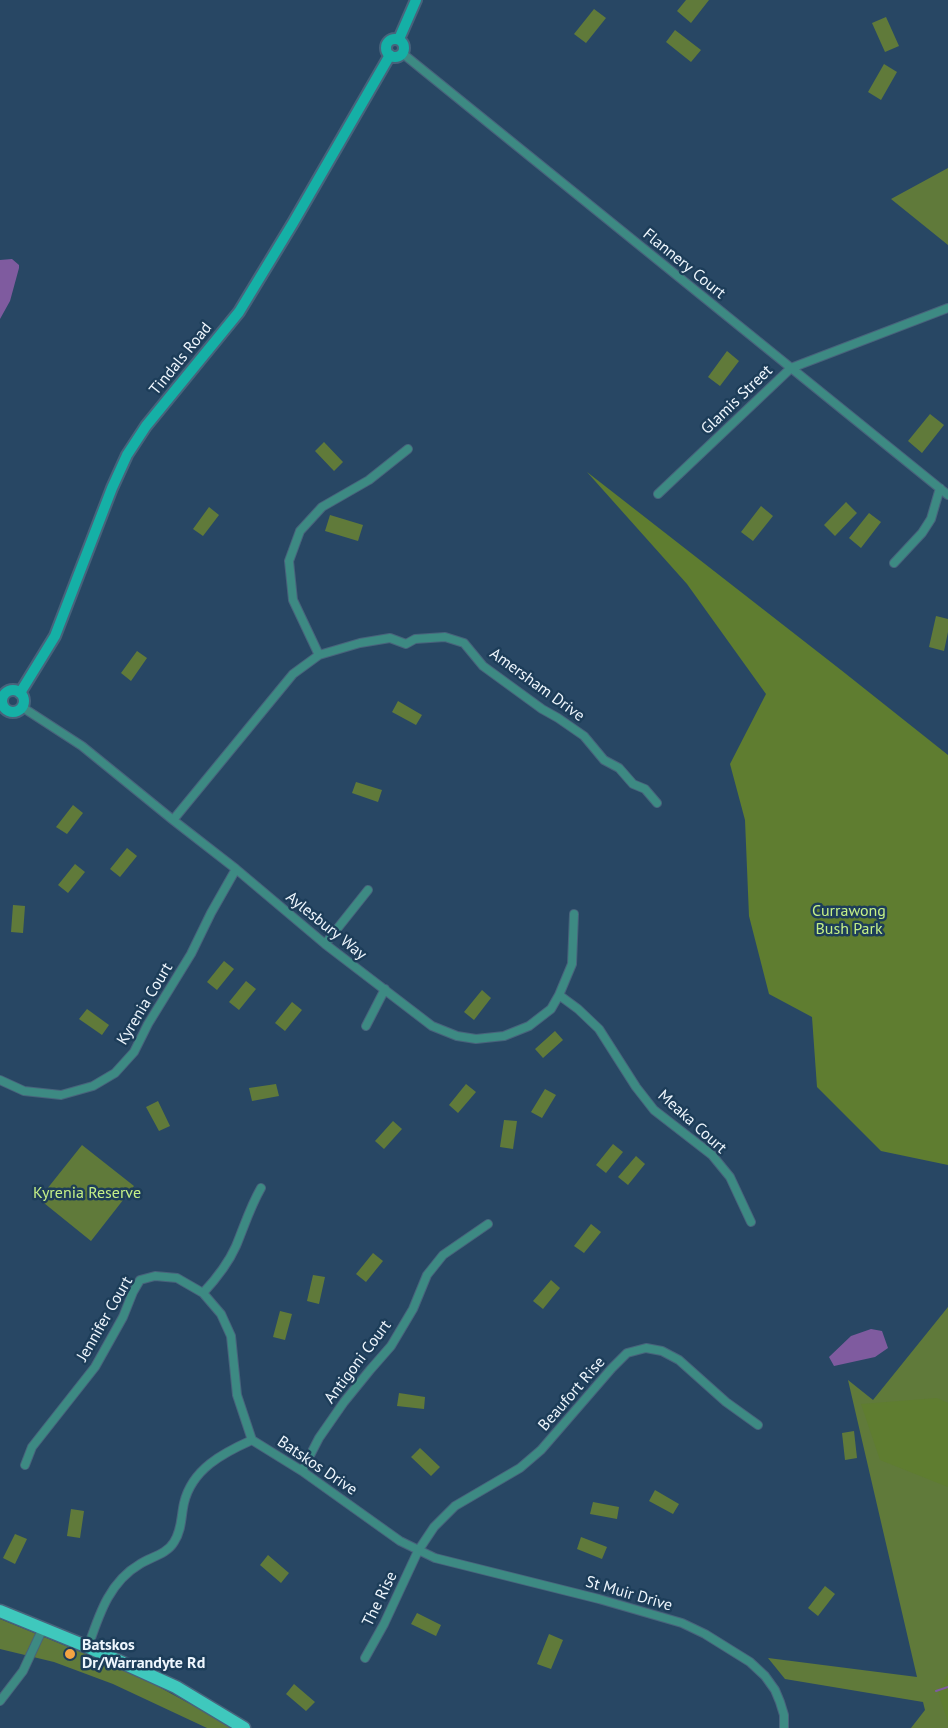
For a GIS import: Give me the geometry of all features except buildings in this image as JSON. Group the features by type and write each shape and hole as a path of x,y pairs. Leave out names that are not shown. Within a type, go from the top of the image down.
{"main road":[{"path":"399,39 416,0"},
{"path":"399,39 404,45 402,53 395,57 390,55 386,48 388,42 399,39"},
{"name":"Tindals Road","path":"20,693 55,636 127,455 146,426 239,312 390,55"},
{"path":"13,690 20,693 23,698 22,707 12,712 2,708 2,697 7,692 13,690"},
{"path":"0,1611 88,1647 176,1688 244,1728"}],"street":[{"name":"Flannery Court","path":"402,53 948,495"},
{"name":"Glamis Street","path":"657,494 791,368 948,308"},
{"path":"319,655 293,600 289,561 300,531 322,507 369,480 408,449"},
{"path":"894,563 922,533 931,519 940,488"},
{"name":"Amersham Drive","path":"172,820 293,674 319,655 360,643 390,638 406,644 415,639 445,637 464,643 483,666 584,736 604,760 619,768 633,784 645,789 657,803"},
{"name":"Aylesbury Way","path":"22,707 82,746 236,869 325,944 432,1026 457,1036 476,1039 504,1036 529,1026 551,1009 572,964 574,914"},
{"name":"Kyrenia Court","path":"0,1080 24,1091 61,1095 93,1086 115,1072 134,1052 236,869"},
{"path":"325,944 368,890"},
{"path":"366,1026 385,989"},
{"name":"Meaka Court","path":"559,995 599,1029 636,1087 654,1110 712,1155 730,1177 751,1222"},
{"path":"203,1293 218,1276 235,1248 261,1188"},
{"name":"Antigoni Court","path":"302,1470 319,1438 344,1402 392,1346 413,1309 427,1275 443,1255 488,1224"},
{"name":"Jennifer Court","path":"25,1465 32,1447 95,1367 123,1317 140,1280 155,1276 177,1278 203,1293 221,1314 231,1336 237,1395 252,1440"},
{"name":"Beaufort Rise","path":"418,1551 434,1527 455,1506 520,1468 541,1450 627,1353 646,1348 662,1351 679,1360 726,1402 758,1425"},
{"name":"Batskos Drive","path":"88,1647 101,1608 117,1583 141,1563 163,1553 174,1544 180,1530 186,1496 196,1477 211,1462 252,1440 302,1470 400,1541 418,1551"},
{"name":"The Rise","path":"365,1658 384,1624 418,1551"},
{"name":"St Muir Drive","path":"418,1551 435,1558 599,1599 682,1623 705,1634 750,1662 765,1676 780,1702 784,1716 784,1728"},
{"path":"0,1701 22,1671 43,1628"}],"green space":[{"path":"686,0 709,0 691,23 677,11"},
{"path":"594,9 606,18 586,43 574,34"},
{"path":"886,17 899,46 885,52 872,23"},
{"path":"675,30 701,50 691,62 666,42"},
{"path":"884,64 897,72 881,100 868,92"},
{"path":"948,168 948,245 891,199"},
{"path":"727,351 739,361 720,386 708,377"},
{"path":"930,414 944,425 922,453 908,441"},
{"path":"324,442 343,462 334,471 315,451"},
{"name":"Currawong Bush Park","path":"587,472 948,755 948,1165 881,1151 817,1087 812,1017 769,994 749,916 745,820 730,764 766,694 687,584"},
{"path":"846,502 857,513 835,536 824,525"},
{"path":"761,506 773,516 753,541 741,532"},
{"path":"209,507 219,515 203,536 193,529"},
{"path":"869,513 881,522 861,548 849,538"},
{"path":"330,515 363,525 358,541 325,531"},
{"path":"936,616 948,619 944,651 929,647"},
{"path":"137,651 147,658 131,681 121,673"},
{"path":"398,701 422,715 416,725 392,712"},
{"path":"356,782 382,790 378,802 352,793"},
{"path":"73,805 83,813 67,834 56,827"},
{"path":"127,848 137,856 120,877 110,869"},
{"path":"75,864 85,872 68,893 58,885"},
{"path":"13,905 25,906 23,933 11,932"},
{"path":"224,961 234,969 217,990 207,982"},
{"path":"246,981 256,989 239,1010 229,1002"},
{"path":"482,990 491,998 474,1020 464,1012"},
{"path":"292,1002 302,1010 285,1031 275,1023"},
{"path":"87,1009 109,1025 102,1035 79,1019"},
{"path":"555,1031 563,1040 543,1058 535,1049"},
{"path":"276,1084 279,1096 252,1101 249,1088"},
{"path":"466,1084 476,1092 458,1113 449,1105"},
{"path":"545,1089 556,1095 542,1118 531,1112"},
{"path":"158,1101 170,1126 159,1131 146,1107"},
{"path":"504,1120 517,1121 513,1149 500,1147"},
{"path":"393,1121 402,1129 384,1149 375,1141"},
{"path":"613,1144 623,1152 606,1173 596,1165"},
{"name":"Kyrenia Reserve","path":"82,1145 134,1186 91,1241 39,1199"},
{"path":"636,1156 645,1164 628,1185 618,1177"},
{"path":"591,1224 601,1232 584,1253 574,1246"},
{"path":"373,1253 383,1261 366,1282 356,1274"},
{"path":"313,1275 325,1277 319,1304 307,1301"},
{"path":"551,1280 560,1288 543,1309 533,1301"},
{"path":"948,1307 948,1728 911,1728 925,1710 923,1702 785,1679 768,1658 917,1677 848,1380 873,1400"},
{"path":"280,1311 292,1314 285,1340 273,1337"},
{"path":"399,1393 425,1397 424,1409 397,1406"},
{"path":"937,1398 948,1403 948,1487 880,1460 861,1404"},
{"path":"854,1431 857,1458 845,1460 842,1433"},
{"path":"420,1448 440,1467 431,1476 411,1457"},
{"path":"655,1490 679,1504 673,1514 649,1501"},
{"path":"593,1502 619,1507 617,1519 590,1514"},
{"path":"71,1509 84,1511 80,1538 67,1536"},
{"path":"15,1534 27,1539 15,1564 3,1558"},
{"path":"581,1537 607,1547 602,1559 577,1549"},
{"path":"268,1555 289,1573 281,1583 260,1565"},
{"path":"825,1586 835,1594 818,1616 808,1608"},
{"path":"417,1613 441,1625 436,1636 411,1624"},
{"path":"0,1619 139,1676 234,1728 207,1728 113,1684 54,1662 0,1649"},
{"path":"549,1634 563,1640 551,1669 537,1664"},
{"path":"948,1673 948,1722 938,1692"},
{"path":"294,1684 315,1702 306,1711 286,1694"}],"shaded area":[{"path":"12,259 19,265 19,268 10,301 0,319 0,260"},
{"path":"871,1329 882,1331 888,1348 875,1357 834,1366 829,1357 851,1336"}],"waterway":[{"path":"936,1691 948,1687"}],"place":[{"name":"Batskos Dr/Warrandyte Rd","path":"70,1654"}]}
